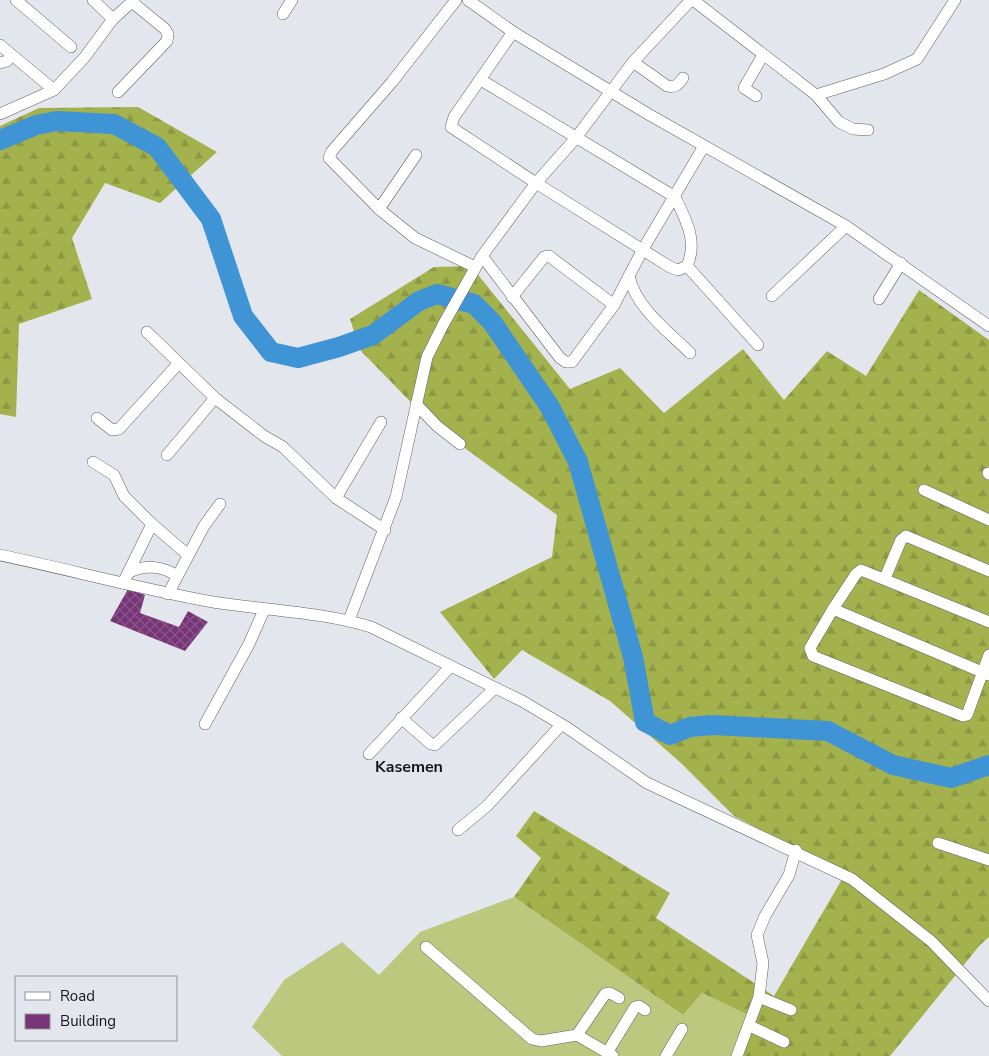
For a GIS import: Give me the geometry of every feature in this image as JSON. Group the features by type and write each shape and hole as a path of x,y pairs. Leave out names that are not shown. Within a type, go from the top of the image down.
{"street":[{"path":"16,0 71,47"},
{"path":"93,0 113,18"},
{"path":"283,14 292,0"},
{"path":"456,0 392,82 329,155 332,162 379,209 415,238 474,270"},
{"path":"468,0 513,32 611,91 846,226 989,326"},
{"path":"349,620 396,497 427,357 443,325 482,256 536,183 575,138 634,62 692,0 816,95 839,122 852,129 868,130"},
{"path":"816,95 884,74 917,59 955,0"},
{"path":"0,114 54,90 84,58 113,18 133,1 165,29 168,34 167,41 118,92"},
{"path":"481,80 675,198 686,221 692,242 693,250 687,266 678,270 536,183 451,127 454,117 513,32"},
{"path":"0,45 54,90"},
{"path":"756,96 744,88 763,55"},
{"path":"634,62 667,86 673,87 678,85 683,78"},
{"path":"482,256 560,358 566,362 572,362 614,305 704,146"},
{"path":"379,209 416,155"},
{"path":"772,296 846,226"},
{"path":"512,297 544,257 549,256 614,305"},
{"path":"879,299 901,263"},
{"path":"687,266 758,345"},
{"path":"629,276 632,287 646,308 690,353"},
{"path":"147,332 215,398 264,436 283,447 336,498 384,530"},
{"path":"97,418 112,430 119,429 178,364"},
{"path":"167,455 215,398"},
{"path":"416,404 437,426 460,444"},
{"path":"336,498 381,422"},
{"path":"93,462 114,476 124,496 152,524 188,555"},
{"path":"924,490 989,520"},
{"path":"168,594 204,526 220,504"},
{"path":"126,578 152,524"},
{"path":"885,578 901,540 906,536 989,571"},
{"path":"0,555 126,578 168,594 264,610 349,620 371,628 496,688 561,725 647,782 796,850 852,879 910,923 989,1001"},
{"path":"126,578 135,569 156,567 170,571 177,576"},
{"path":"989,622 885,578 859,571 833,609 810,648 811,654 818,659 964,716 967,715 986,674 989,655"},
{"path":"833,609 986,674"},
{"path":"205,724 249,644 264,610"},
{"path":"369,754 450,667"},
{"path":"401,718 430,744 435,745 496,688"},
{"path":"458,830 487,806 561,725"},
{"path":"938,843 989,860"},
{"path":"737,1056 750,1026 759,997 762,963 756,935 764,916 788,875 796,850"},
{"path":"426,947 532,1038 541,1042 577,1035 610,1054 635,1007 639,1006 645,1010"},
{"path":"577,1035 605,994 610,993 619,998"},
{"path":"759,997 791,1010"},
{"path":"750,1026 784,1042"},
{"path":"666,1056 682,1029"}],"green space":[{"path":"138,107 217,152 160,203 105,183 72,238 92,299 19,324 16,417 0,414 0,126 39,108"},
{"path":"471,266 570,389 620,368 664,413 743,349 784,400 827,351 866,376 919,290 989,340 989,937 980,945 890,1056 743,1056 755,1018 702,993 683,1015 514,897 541,858 516,836 534,811 670,893 656,918 774,996 845,874 734,816 681,763 610,701 522,650 494,679 440,612 552,557 557,515 433,425 360,350 350,319 434,267"},
{"path":"514,897 683,1015 702,993 756,1018 743,1056 282,1056 252,1027 284,980 342,942 379,975 420,932"}],"building":[{"path":"128,589 145,595 140,613 179,627 188,611 208,622 185,651 110,621"}],"waterway":[{"path":"0,140 36,125 57,121 114,124 157,147 211,219 243,316 271,352 298,358 339,347 373,335 419,301 437,294 474,304 492,322 550,407 578,462 633,657 645,722 670,735 690,727 713,725 828,731 893,765 951,778 989,765"}],"district":[{"name":"Kasemen","path":"409,767"}]}
